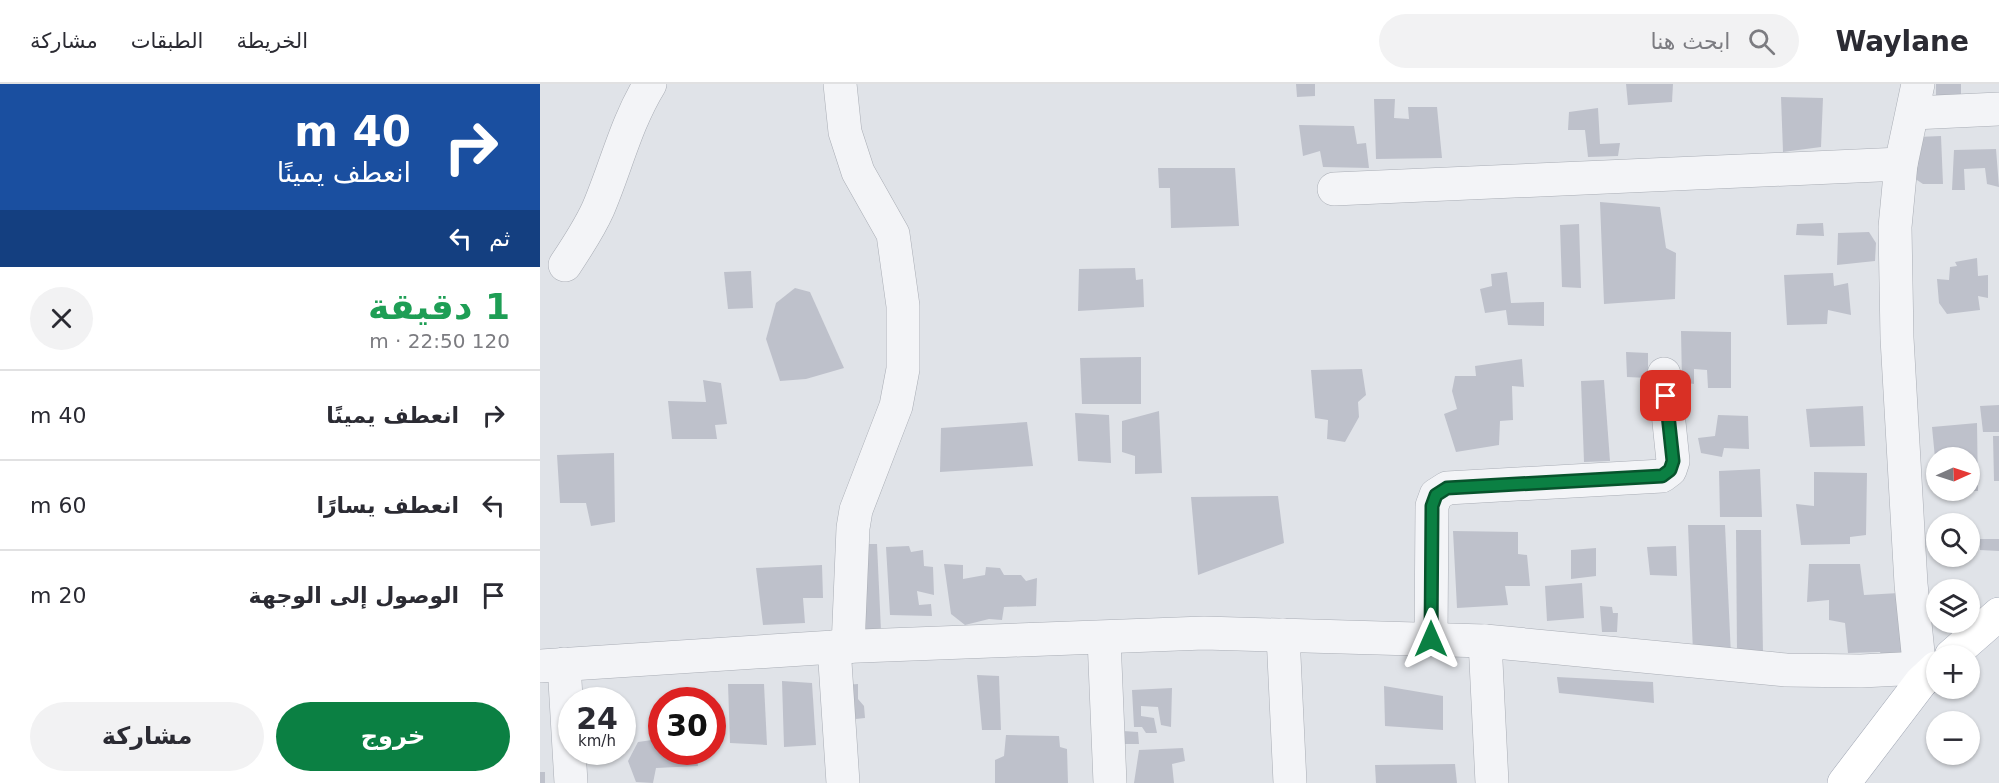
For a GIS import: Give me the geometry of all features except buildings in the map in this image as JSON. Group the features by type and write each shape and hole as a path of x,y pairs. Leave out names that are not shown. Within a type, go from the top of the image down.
{"main road":[{"path":"1964,645 1999,614"},
{"path":"1844,783 1926,673"}],"street":[{"path":"565,265 577,248 597,209 631,119 650,84"},
{"path":"840,84 845,132 858,172 893,234 903,306 903,369 896,406 854,519 841,647 843,783"},
{"path":"571,783 552,665 841,647 1204,633 1485,641 1786,670 1926,673 1911,584 1897,338 1895,227 1901,164 1915,98 1999,109"},
{"path":"1334,189 1901,164"},
{"path":"1431,639 1432,506 1436,495 1447,488 1662,476 1670,470 1673,461 1664,374"},
{"path":"1283,634 1290,783"},
{"path":"1104,638 1110,783"},
{"path":"1485,641 1492,783"}],"route":[{"path":"1431,639 1432,506 1436,495 1447,488 1662,476 1670,470 1673,461 1666,396"}]}
